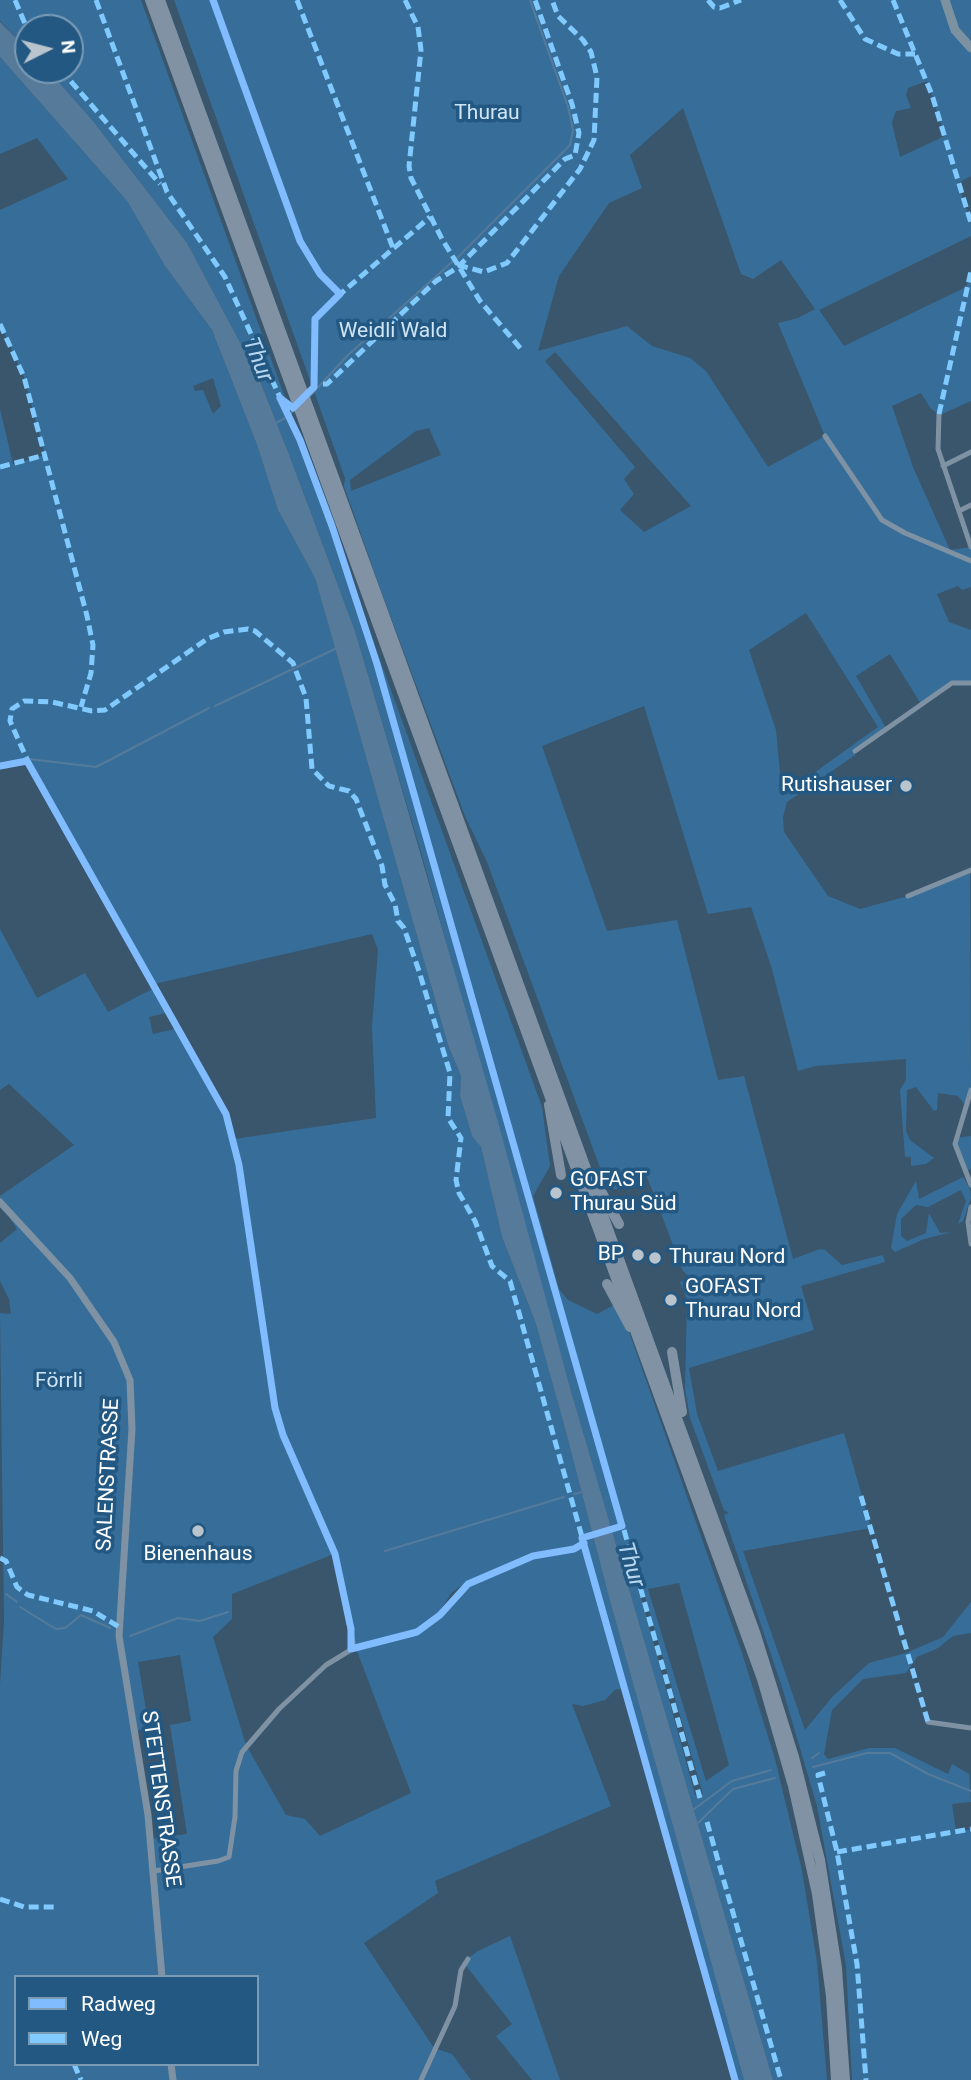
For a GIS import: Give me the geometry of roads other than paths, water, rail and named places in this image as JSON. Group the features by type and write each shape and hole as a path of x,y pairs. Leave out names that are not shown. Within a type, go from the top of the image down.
{"highway":[{"path":"150,0 302,401 695,1463"},
{"path":"160,0 533,1047 654,1378 773,1684 814,1834 838,1968 845,2080"},
{"path":"533,1047 551,1113 561,1175"},
{"path":"572,1126 619,1224"},
{"path":"607,1284 654,1378"},
{"path":"672,1352 681,1411 708,1513 762,1679 803,1827 827,1954 836,2080"}],"main road":[{"path":"945,0 956,30 971,48"}],"street":[{"path":"939,414 937,444 971,547"},
{"path":"825,436 852,473 870,507 882,520 905,533 971,561"},
{"path":"943,466 971,452"},
{"path":"958,511 971,505"},
{"path":"855,751 953,682 971,683"},
{"path":"908,896 971,870"},
{"path":"971,1090 955,1144 971,1185"},
{"path":"154,1871 229,1857 235,1816 236,1771 242,1752 288,1701 326,1665 349,1651 353,1643 335,1553 282,1435 275,1408 239,1165"},
{"name":"SALENSTRASSE","path":"0,1202 70,1278 114,1342 130,1380 132,1429 119,1627"},
{"path":"971,1207 968,1216 971,1244"},
{"name":"STETTENSTRASSE","path":"119,1627 154,1871 162,1975"},
{"path":"928,1722 971,1728"},
{"path":"421,2080 455,2006 461,1970 468,1959"}],"waterway":[{"path":"457,258 570,145 573,130 568,107 530,0"},
{"path":"310,396 348,355 452,262"},
{"path":"289,415 295,409"},
{"path":"276,423 287,417"},
{"path":"215,706 337,648"},
{"path":"0,764 29,759 96,767 209,708"},
{"path":"574,1494 583,1492"},
{"path":"385,1551 564,1497"},
{"path":"6,1594 17,1602"},
{"path":"20,1607 56,1629 65,1628 81,1615 110,1628"},
{"path":"130,1636 178,1618 200,1621 228,1612"},
{"path":"812,1758 819,1753"},
{"path":"813,1767 867,1753 890,1753 928,1774 971,1791"},
{"path":"693,1810 732,1781 771,1770"},
{"path":"697,1824 733,1789 775,1778"}],"place":[{"name":"Rutishauser","path":"906,786"},
{"name":"GOFAST Thurau Süd","path":"556,1193"},
{"name":"BP","path":"638,1255"},
{"name":"Thurau Nord","path":"655,1258"},
{"name":"GOFAST Thurau Nord","path":"671,1300"},
{"name":"Bienenhaus","path":"198,1531"}],"park label":[{"name":"Thurau","path":"487,114"},
{"name":"Weidli Wald","path":"393,332"},
{"name":"Förrli","path":"59,1382"}],"water label":[{"name":"Thur","path":"257,360"},
{"name":"Thur","path":"630,1565"}]}
